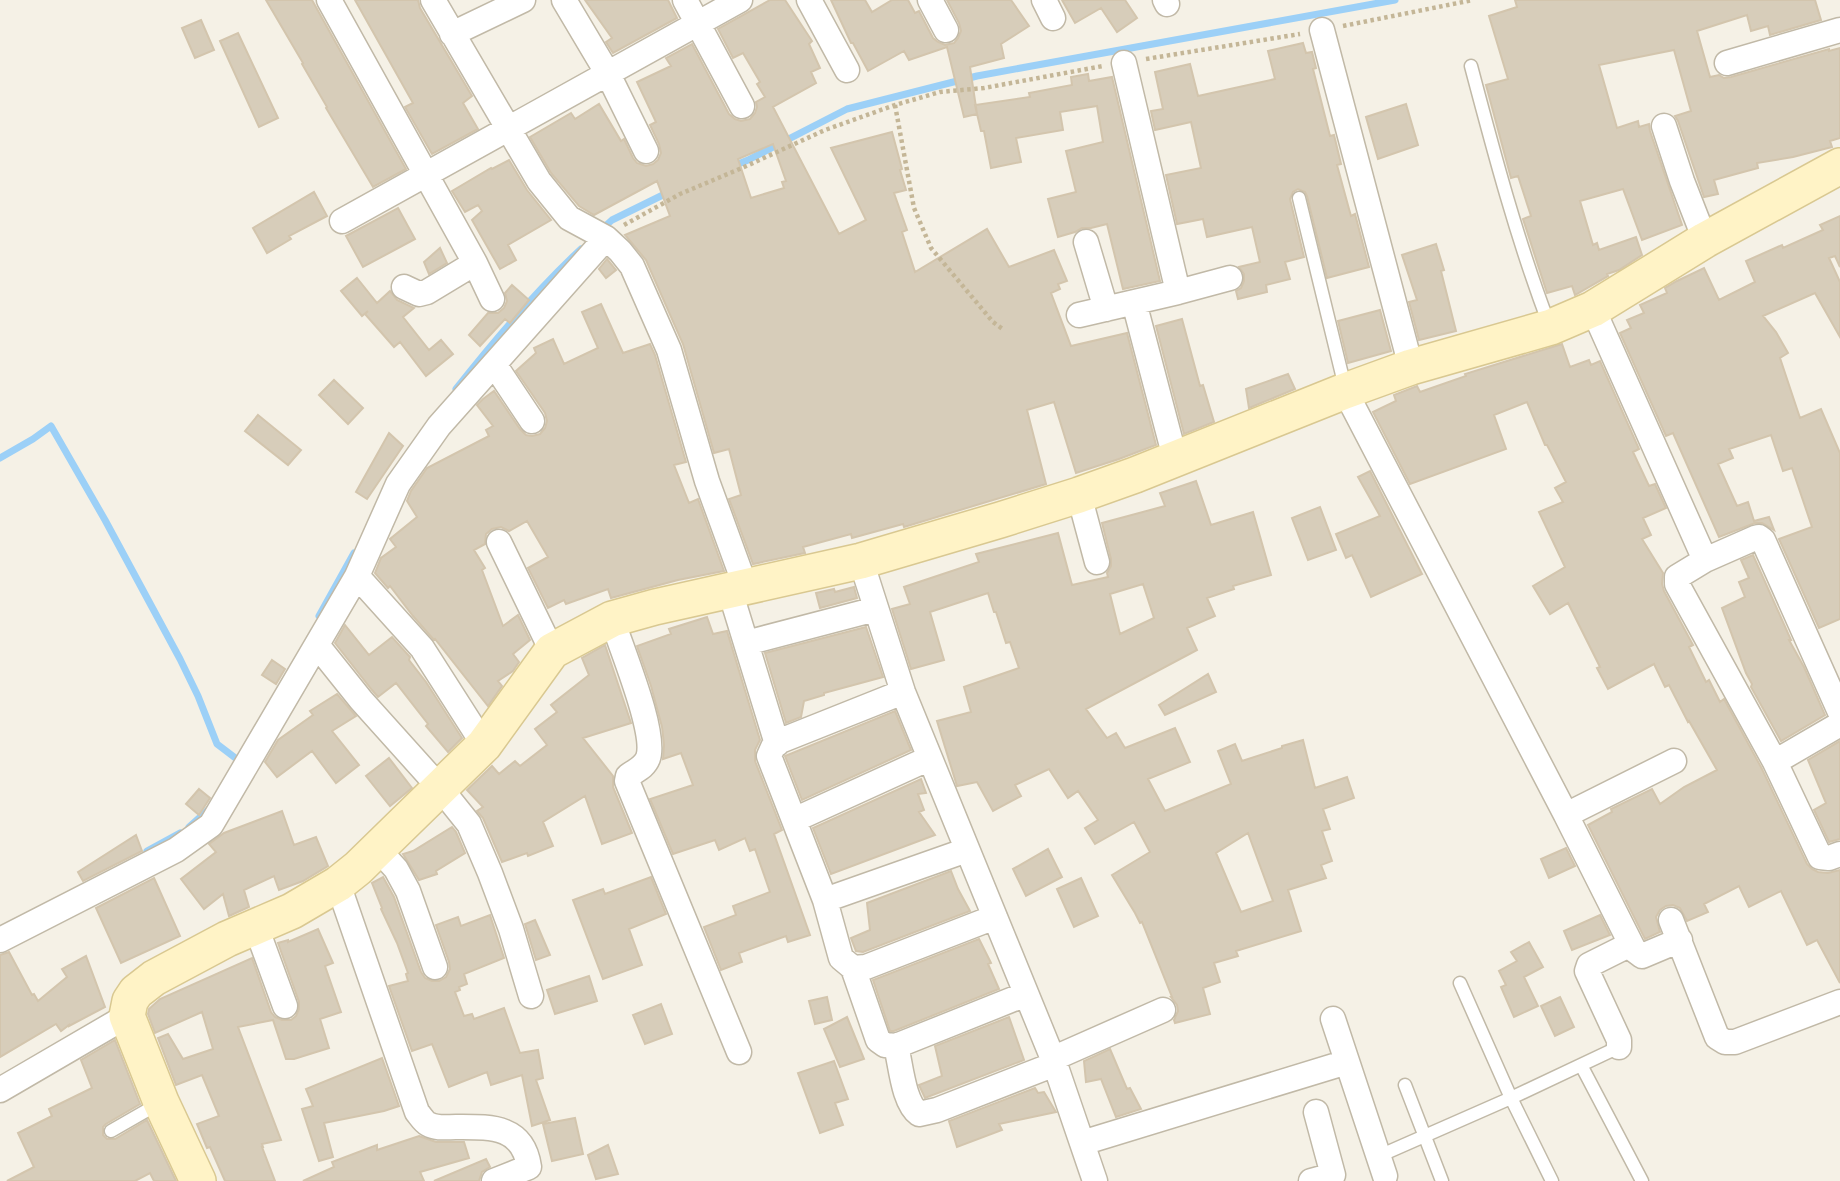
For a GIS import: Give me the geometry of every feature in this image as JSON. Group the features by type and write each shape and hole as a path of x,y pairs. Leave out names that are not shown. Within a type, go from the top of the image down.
{"street":[{"path":"329,0 475,263 492,299"},
{"path":"433,0 539,180 569,218 620,251 632,266 669,349 738,589 746,643 777,744"},
{"path":"452,34 523,0"},
{"path":"564,0 608,74 646,151"},
{"path":"685,0 742,106"},
{"path":"342,220 740,0"},
{"path":"809,0 847,70"},
{"path":"930,0 946,30"},
{"path":"1322,30 1411,367"},
{"path":"1727,63 1840,30"},
{"path":"1124,63 1178,292"},
{"path":"1664,125 1705,240"},
{"path":"198,1181 161,1102 127,1016 130,1001 136,992 155,978 215,945 292,911 338,884 358,868 484,745 552,652 612,619 860,561 1079,495 1411,367 1551,327 1593,309 1705,240 1840,166"},
{"path":"0,940 176,850 211,825 357,576 398,484 439,426 494,364 597,234"},
{"path":"1086,242 1106,309"},
{"path":"404,287 419,294 427,292 475,263"},
{"path":"1079,315 1230,278"},
{"path":"1134,302 1175,458"},
{"path":"1593,309 1705,560"},
{"path":"494,364 532,421"},
{"path":"1345,391 1634,950 1642,956 1675,930 1717,1037 1725,1042 1735,1042 1840,1002"},
{"path":"1079,495 1097,562"},
{"path":"1840,712 1763,540 1755,538 1705,560 1677,577 1677,584 1775,762 1820,857 1829,859 1840,854"},
{"path":"499,542 552,652"},
{"path":"860,561 903,692 1053,1062 1095,1181"},
{"path":"357,576 422,648 484,745"},
{"path":"746,643 876,609"},
{"path":"612,619 646,721 650,748 643,766 628,776 627,782 739,1052"},
{"path":"317,645 360,700 469,824 511,929 531,996"},
{"path":"903,692 780,741 769,756 825,900 841,958 853,968 878,1040 885,1045 897,1046 1026,994"},
{"path":"1775,762 1840,724"},
{"path":"794,820 930,758"},
{"path":"1566,815 1674,761"},
{"path":"377,848 396,869 408,891 435,967"},
{"path":"825,900 967,850"},
{"path":"338,884 417,1112 426,1123 436,1128 488,1127 508,1133 522,1143 529,1167 494,1181"},
{"path":"853,968 866,968 995,917"},
{"path":"256,928 285,1006"},
{"path":"1619,1047 1619,1040 1587,971 1589,965 1631,944"},
{"path":"897,1046 905,1088 914,1110 919,1114 937,1110 1053,1062 1163,1010"},
{"path":"0,1090 127,1016"},
{"path":"1333,1019 1382,1166"},
{"path":"1082,1143 1347,1062"},
{"path":"1311,1181 1333,1175 1316,1112"}],"lane":[{"path":"1471,66 1500,176 1528,267 1551,327"},
{"path":"1298,198 1345,391"},
{"path":"1460,983 1547,1180"},
{"path":"1382,1166 1425,1137 1619,1047"},
{"path":"1581,1065 1642,1181"},
{"path":"1405,1085 1442,1181"},
{"path":"111,1131 161,1102"}],"path":[{"path":"597,234 825,130 940,92 984,88 1322,30 1473,0"},
{"path":"895,105 914,208 931,248 993,322 1004,330"}],"building":[{"path":"266,0 312,0 406,169 373,187"},
{"path":"355,0 418,0 420,8 472,96 463,103 478,129 432,154 405,107 413,103"},
{"path":"585,0 668,0 677,18 613,53 606,42 612,38"},
{"path":"770,0 785,0 812,41 809,44 820,68 811,72 816,83 773,107 839,234 866,220 831,148 892,132 906,190 894,193 907,230 902,232 915,272 987,229 1009,267 1054,250 1067,281 1058,284 1060,289 1051,293 1071,346 1127,333 1156,445 1076,473 1054,402 1027,410 1046,484 904,527 903,524 852,538 851,534 803,547 805,553 753,564 729,499 741,495 729,449 714,453 683,344 646,260 625,235 670,216 657,181 594,215 579,206 551,173 530,137 571,113 575,119 599,104 637,163 646,166 653,164 661,153 650,125 656,122 637,82 671,66 666,58 692,44 729,114 741,121 750,119 755,113 756,102 765,97 757,84 760,82 743,53 733,58 718,29","holes":["773,144 786,181 782,182 784,188 751,198 738,159"]},
{"path":"831,0 865,0 872,12 892,0 908,0 915,13 919,11 933,38 945,45 954,43 961,31 947,0 1011,0 1029,26 1001,44 1004,58 970,67 977,114 964,117 947,47 909,60 904,51 868,71 851,43"},
{"path":"1062,0 1125,0 1137,18 1117,32 1101,8 1075,23"},
{"path":"1515,0 1815,0 1821,20 1770,35 1768,26 1751,31 1747,15 1697,31 1710,77 1731,77 1840,48 1840,138 1830,141 1832,147 1757,163 1758,168 1714,180 1718,194 1704,197 1675,116 1691,111 1674,50 1599,65 1617,128 1638,121 1639,127 1649,124 1682,225 1642,240 1623,189 1580,201 1593,245 1597,243 1599,250 1636,237 1642,255 1575,295 1572,286 1547,293 1523,219 1531,216 1518,176 1511,178 1486,85 1508,79 1489,16 1517,7"},
{"path":"201,20 214,50 195,58 182,28"},
{"path":"238,33 278,118 259,127 220,41"},
{"path":"1303,43 1306,53 1312,52 1316,68 1313,69 1330,136 1334,135 1341,164 1337,165 1351,216 1355,214 1369,267 1327,278 1307,196 1298,189 1290,199 1304,257 1285,262 1290,279 1266,285 1267,292 1238,299 1236,291 1244,281 1244,274 1239,267 1260,262 1252,227 1207,237 1203,219 1177,224 1166,175 1201,168 1191,122 1155,130 1151,111 1163,109 1155,72 1190,64 1198,96 1275,79 1268,51"},
{"path":"1088,74 1089,81 1112,77 1160,281 1123,289 1107,224 1082,228 1058,237 1048,199 1076,192 1066,151 1103,142 1097,106 1060,112 1063,130 1016,138 1021,162 991,168 984,131 981,131 975,105 1030,97 1029,93 1072,85 1071,77"},
{"path":"1406,104 1418,145 1378,159 1366,117"},
{"path":"509,160 527,190 551,220 508,245 516,260 500,269 472,220 482,211 478,205 465,212 452,191"},
{"path":"314,192 327,216 289,236 291,239 267,253 253,228"},
{"path":"398,208 415,239 363,267 346,236"},
{"path":"1840,216 1840,267 1835,256 1829,258 1840,282 1840,337 1815,293 1763,316 1788,353 1780,358 1800,418 1821,409 1840,453 1840,619 1819,628 1779,539 1812,527 1792,468 1783,471 1771,435 1729,449 1733,458 1718,464 1737,506 1748,502 1754,521 1769,517 1774,530 1762,523 1755,523 1719,537 1673,433 1666,436 1620,333 1631,328 1627,320 1644,313 1640,305 1667,293 1665,288 1677,281 1704,268 1719,300 1755,282 1746,261 1823,230 1820,225"},
{"path":"1436,244 1456,331 1419,340 1409,302 1417,300 1402,255"},
{"path":"440,248 447,263 429,274 424,262"},
{"path":"607,259 616,270 606,278 599,269"},
{"path":"357,278 377,303 390,291 397,300 414,308 403,317 429,350 441,340 453,354 426,376 400,342 394,347 365,314 368,311 362,316 341,291"},
{"path":"512,285 529,300 510,323 505,319 480,346 469,335 488,313 498,313 504,308 507,301 505,293"},
{"path":"601,304 623,353 650,344 686,462 674,465 689,503 698,499 724,571 611,598 608,589 566,604 564,600 548,608 528,568 548,557 527,521 509,531 501,527 492,529 486,534 485,544 474,550 485,568 482,570 503,626 518,615 530,640 513,654 519,662 513,671 498,681 502,686 488,706 390,586 388,588 375,573 381,558 396,547 390,539 417,517 407,501 427,468 489,436 486,430 493,426 477,405 483,399 494,391 526,435 540,434 547,421 545,413 516,371 536,353 534,348 553,339 564,364 598,348 582,312"},
{"path":"1380,310 1391,351 1348,363 1338,321"},
{"path":"1182,319 1200,386 1203,385 1214,422 1184,434 1156,326"},
{"path":"1562,344 1570,367 1589,360 1591,365 1600,361 1639,449 1633,452 1649,486 1655,484 1666,508 1643,518 1651,535 1642,539 1663,573 1664,591 1693,645 1689,647 1706,682 1709,680 1720,702 1724,699 1762,769 1807,864 1818,872 1840,870 1840,983 1817,940 1807,945 1781,891 1749,907 1739,886 1704,904 1708,912 1687,921 1680,908 1666,906 1656,917 1660,932 1645,939 1588,825 1612,812 1611,809 1652,789 1660,804 1684,787 1717,770 1669,685 1665,687 1654,664 1608,689 1568,603 1550,614 1533,586 1565,567 1539,512 1563,502 1555,488 1566,482 1545,445 1527,402 1494,415 1506,449 1410,484 1373,412 1396,401 1394,395 1417,386 1420,392 1466,376 1465,374"},
{"path":"1288,374 1295,389 1249,408 1246,389"},
{"path":"334,380 363,408 348,424 319,395"},
{"path":"258,415 301,450 288,465 245,431"},
{"path":"389,433 403,446 367,499 356,492"},
{"path":"1370,471 1422,574 1371,597 1352,555 1346,558 1336,534 1380,516 1358,477"},
{"path":"1196,481 1211,525 1253,512 1271,575 1233,586 1234,589 1207,598 1215,616 1187,628 1197,650 1086,709 1107,738 1116,733 1125,748 1175,728 1190,762 1148,779 1165,811 1231,784 1218,751 1235,744 1242,761 1303,740 1315,788 1347,777 1354,798 1323,809 1330,829 1322,831 1332,861 1321,865 1326,878 1288,890 1301,931 1236,951 1238,956 1214,963 1220,982 1203,988 1210,1014 1175,1023 1177,1005 1171,997 1142,922 1140,923 1112,875 1150,852 1134,822 1095,844 1085,828 1098,820 1078,791 1068,798 1049,769 1015,785 1021,796 993,811 977,782 957,786 937,721 971,712 964,687 1019,668 1010,642 1006,643 988,593 930,612 944,660 911,669 892,609 910,604 904,587 979,562 976,554 1058,533 1072,585 1108,577 1111,559 1102,523 1165,506 1160,493","holes":["1143,584 1154,618 1120,634 1110,594","1248,833 1273,901 1241,912 1216,853"]},
{"path":"1320,507 1336,550 1308,560 1292,518"},
{"path":"1753,555 1825,715 1781,741 1751,687 1722,608 1745,597 1739,582 1749,578 1741,560"},
{"path":"854,587 857,598 820,608 816,593"},
{"path":"707,617 713,634 727,631 760,740 755,750 755,761 782,830 774,834 810,935 788,942 786,936 739,953 742,962 721,970 704,927 736,915 733,906 770,892 755,849 750,851 745,838 719,850 715,840 673,854 650,799 693,785 681,753 663,759 662,727 637,646 671,634 669,629"},
{"path":"345,625 369,655 392,637 410,657 409,660 462,738 448,752 396,683 378,697 372,690 335,643"},
{"path":"866,627 883,677 804,701 801,717 786,723 765,653"},
{"path":"605,645 631,723 583,738 613,776 613,787 632,833 602,844 585,796 543,822 553,846 502,862 483,818 477,811 483,807 467,790 492,766 499,774 515,761 520,766 547,745 535,729 557,712 551,705 589,675 582,658"},
{"path":"272,660 285,669 276,684 262,675"},
{"path":"1208,674 1216,692 1165,715 1159,705"},
{"path":"337,694 356,716 332,731 359,765 336,783 312,751 277,777 265,762 278,740 313,715 310,711"},
{"path":"895,711 911,750 802,800 785,756"},
{"path":"1840,741 1840,839 1829,842 1814,810 1826,803 1808,760"},
{"path":"389,758 412,788 390,806 366,776"},
{"path":"921,779 926,793 918,794 924,810 919,812 935,835 831,874 813,828"},
{"path":"199,789 210,798 199,815 186,804"},
{"path":"282,811 294,845 316,837 328,866 303,881 279,890 274,876 244,890 249,907 229,916 223,894 204,909 181,879 216,852 209,844 224,833"},
{"path":"452,827 465,853 436,871 437,874 419,880 403,854 413,851"},
{"path":"136,835 142,851 83,881 78,872"},
{"path":"1566,848 1575,866 1549,878 1541,859"},
{"path":"1048,849 1062,877 1026,896 1013,869"},
{"path":"951,871 970,911 863,952 856,951 851,938 870,930 867,903"},
{"path":"383,877 394,897 421,972 425,978 432,981 446,977 450,969 436,925 458,917 461,926 490,915 504,958 464,974 467,984 455,992 464,1016 472,1014 474,1019 504,1008 520,1053 538,1050 543,1078 536,1080 550,1120 532,1126 522,1075 491,1085 487,1072 449,1087 432,1044 412,1051 389,986 408,981 408,973 372,883"},
{"path":"651,877 666,914 629,929 642,965 603,979 573,900 603,889 605,894"},
{"path":"154,878 180,936 121,963 96,908"},
{"path":"1081,878 1098,916 1074,927 1057,889"},
{"path":"1600,915 1610,935 1572,950 1564,931"},
{"path":"535,920 550,955 536,960 525,924"},
{"path":"318,929 333,963 325,966 341,1012 320,1019 329,1048 286,1059 273,1020 238,1027 281,1140 262,1144 275,1181 225,1181 197,1124 219,1116 202,1075 176,1085 158,1038 168,1034 183,1059 213,1049 202,1012 155,1033 148,1014 149,1009 160,999 252,958 271,1012 282,1020 291,1020 296,1016 299,1002 278,943 288,942"},
{"path":"979,939 991,963 988,964 999,989 890,1031 873,980"},
{"path":"1529,942 1543,967 1524,977 1538,1006 1514,1017 1501,987 1506,985 1499,971 1517,961 1511,952"},
{"path":"9,952 32,995 34,994 38,1001 67,977 62,969 86,956 105,1007 61,1031 56,1024 0,1057 0,955"},
{"path":"589,976 597,1001 555,1014 547,990"},
{"path":"827,997 832,1020 815,1024 809,1001"},
{"path":"1560,997 1574,1027 1555,1036 1541,1006"},
{"path":"661,1004 672,1034 645,1044 633,1015"},
{"path":"847,1017 864,1059 840,1067 824,1029"},
{"path":"1009,1017 1024,1060 925,1098 919,1085 942,1076 935,1046"},
{"path":"115,1040 140,1104 106,1124 103,1127 103,1135 107,1139 115,1139 147,1120 176,1181 154,1181 150,1173 135,1181 7,1181 34,1167 18,1133 52,1116 49,1109 92,1088 81,1060"},
{"path":"1110,1049 1127,1089 1130,1088 1141,1109 1116,1117 1101,1079 1086,1082 1084,1061"},
{"path":"382,1058 399,1106 324,1123 333,1157 319,1161 302,1109 313,1106 306,1089"},
{"path":"834,1061 848,1099 835,1103 843,1125 820,1133 798,1073"},
{"path":"1035,1088 1038,1093 1044,1092 1056,1112 999,1124 1002,1130 957,1147 949,1121"},
{"path":"575,1118 583,1154 552,1161 543,1124"},
{"path":"419,1136 436,1142 464,1142 469,1158 420,1172 424,1181 303,1181 334,1167 332,1162 377,1145 377,1150"},
{"path":"608,1145 618,1174 596,1179 588,1155"},
{"path":"486,1159 490,1167 482,1172 479,1181 434,1181"}],"waterway":[{"path":"731,167 847,109 977,76 1395,0"},
{"path":"602,229 612,220 671,191"},
{"path":"456,389 516,317 581,249"},
{"path":"0,458 51,426 180,659 217,744 238,760"},
{"path":"319,616 354,553"},
{"path":"189,827 209,809"},
{"path":"147,851 180,833"}]}
